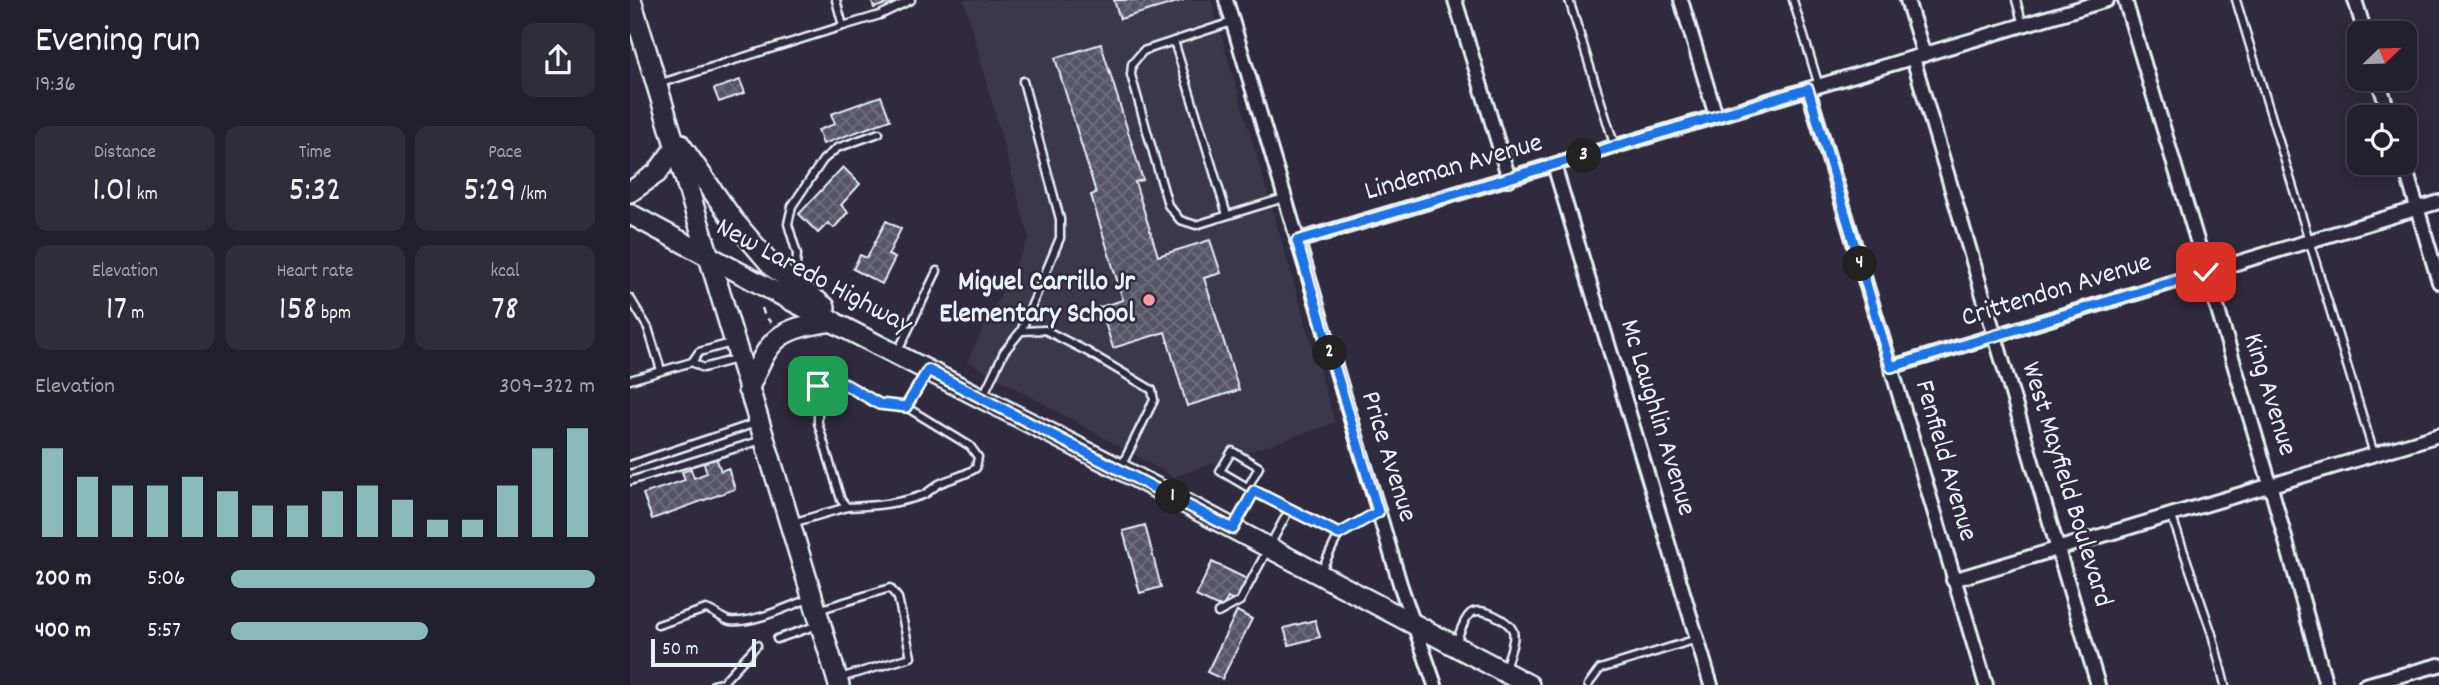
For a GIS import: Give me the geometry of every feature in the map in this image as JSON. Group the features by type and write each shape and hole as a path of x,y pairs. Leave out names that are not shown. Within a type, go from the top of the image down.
{"main road":[{"path":"631,0 837,683"},
{"path":"668,127 733,220 794,293 871,341"},
{"path":"630,192 657,173 675,148"},
{"name":"New Laredo Highway","path":"630,214 707,254 794,293 832,321 1120,469 1529,685"},
{"path":"748,390 764,353 781,335 789,330 832,321"}],"street":[{"name":"Price Avenue","path":"1226,0 1378,512 1435,685"},
{"path":"1455,0 1509,179"},
{"path":"1681,0 1716,116"},
{"name":"West Mayfield Boulevard","path":"1907,0 1918,56 1995,336 2098,685"},
{"name":"Lindeman Avenue","path":"1297,241 2107,0"},
{"name":"King Avenue","path":"2125,0 2270,484 2326,685"},
{"path":"2355,0 2361,21"},
{"name":"Fenfield Avenue","path":"1814,87 1891,367 1986,685"},
{"name":"Mc Laughlin Avenue","path":"1555,165 1711,685"},
{"path":"2408,175 2439,282"},
{"name":"Crittendon Avenue","path":"1891,367 2439,202"},
{"path":"1953,580 2439,435"},
{"path":"2365,685 2439,665"}],"lane":[{"path":"836,0 843,26"},
{"path":"656,85 880,15 911,0"},
{"path":"1569,0 1615,147"},
{"path":"1793,0 1814,87"},
{"path":"2016,0 2024,25"},
{"path":"2236,0 2374,454"},
{"path":"1232,22 1143,51 1132,64 1131,75 1168,205 1180,220 1196,225 1284,198"},
{"path":"1174,41 1227,215"},
{"path":"982,398 1004,352 1021,331 1060,238 1060,219 1023,82"},
{"path":"794,293 797,254 788,224 792,206 823,160 837,148 879,133"},
{"path":"897,354 937,271"},
{"path":"630,298 648,328 661,370"},
{"path":"1021,331 1045,330 1152,390 1154,400 1120,469"},
{"path":"630,380 692,362 699,352 736,350"},
{"path":"692,362 704,368 736,350"},
{"path":"906,407 928,370"},
{"path":"790,524 847,508 884,505 927,494 940,483 961,477 976,468 978,457 970,446 906,407 879,404 836,379 824,380 818,386 818,423 841,500 847,508"},
{"path":"630,465 761,431"},
{"path":"630,481 761,431"},
{"path":"1233,529 1251,489 1259,467 1232,451 1220,471 1251,489 1289,510 1339,534"},
{"path":"1218,613 1240,601 1289,510"},
{"path":"1319,575 1339,534 1378,512"},
{"path":"2171,514 2213,634 2225,685"},
{"path":"658,625 706,609 732,621 774,612 816,611 890,588 898,598 911,657 837,683"},
{"path":"777,639 816,611"},
{"path":"1454,646 1469,615 1474,612 1502,620 1511,627 1514,634 1504,672"},
{"path":"1588,685 1600,669 1697,639"},
{"path":"713,685 723,682 757,645"}],"path":[{"path":"762,308 773,325"},
{"path":"759,313 764,314"}],"shaded area":[{"name":"Miguel Carrillo Jr Elementary School","path":"964,0 1211,0 1335,423 1173,477 967,361 1029,238"}],"building":[{"path":"871,0 898,0 874,8"},
{"path":"1114,0 1184,0 1120,19"},
{"path":"1101,44 1143,180 1135,182 1158,256 1210,240 1221,273 1204,278 1239,390 1187,406 1165,332 1113,348 1103,316 1090,320 1087,311 1123,300 1091,195 1096,193 1055,58"},
{"path":"740,80 745,93 719,102 714,89"},
{"path":"881,96 890,120 823,144 818,130 835,124 831,114"},
{"path":"843,167 860,184 841,205 848,212 834,228 828,223 818,233 799,214"},
{"path":"886,221 901,229 888,255 895,258 882,284 853,269 860,255 867,258"},
{"path":"716,457 721,471 728,468 735,489 652,519 643,494 685,480 682,472 691,469 694,478 707,473 703,461"},
{"path":"1145,525 1161,587 1140,593 1123,531"},
{"path":"1212,562 1247,579 1235,602 1228,598 1223,606 1217,606 1196,596"},
{"path":"1237,611 1252,619 1222,679 1207,672"},
{"path":"1315,620 1320,637 1289,645 1284,628"}],"place":[{"name":"Miguel Carrillo Jr Elementary School","path":"1149,300"}],"route":[{"path":"818,386 824,380 836,379 879,404 906,407 928,370 1233,529 1254,491 1339,534 1378,512 1297,241 1808,89 1891,367 2206,272"}]}
